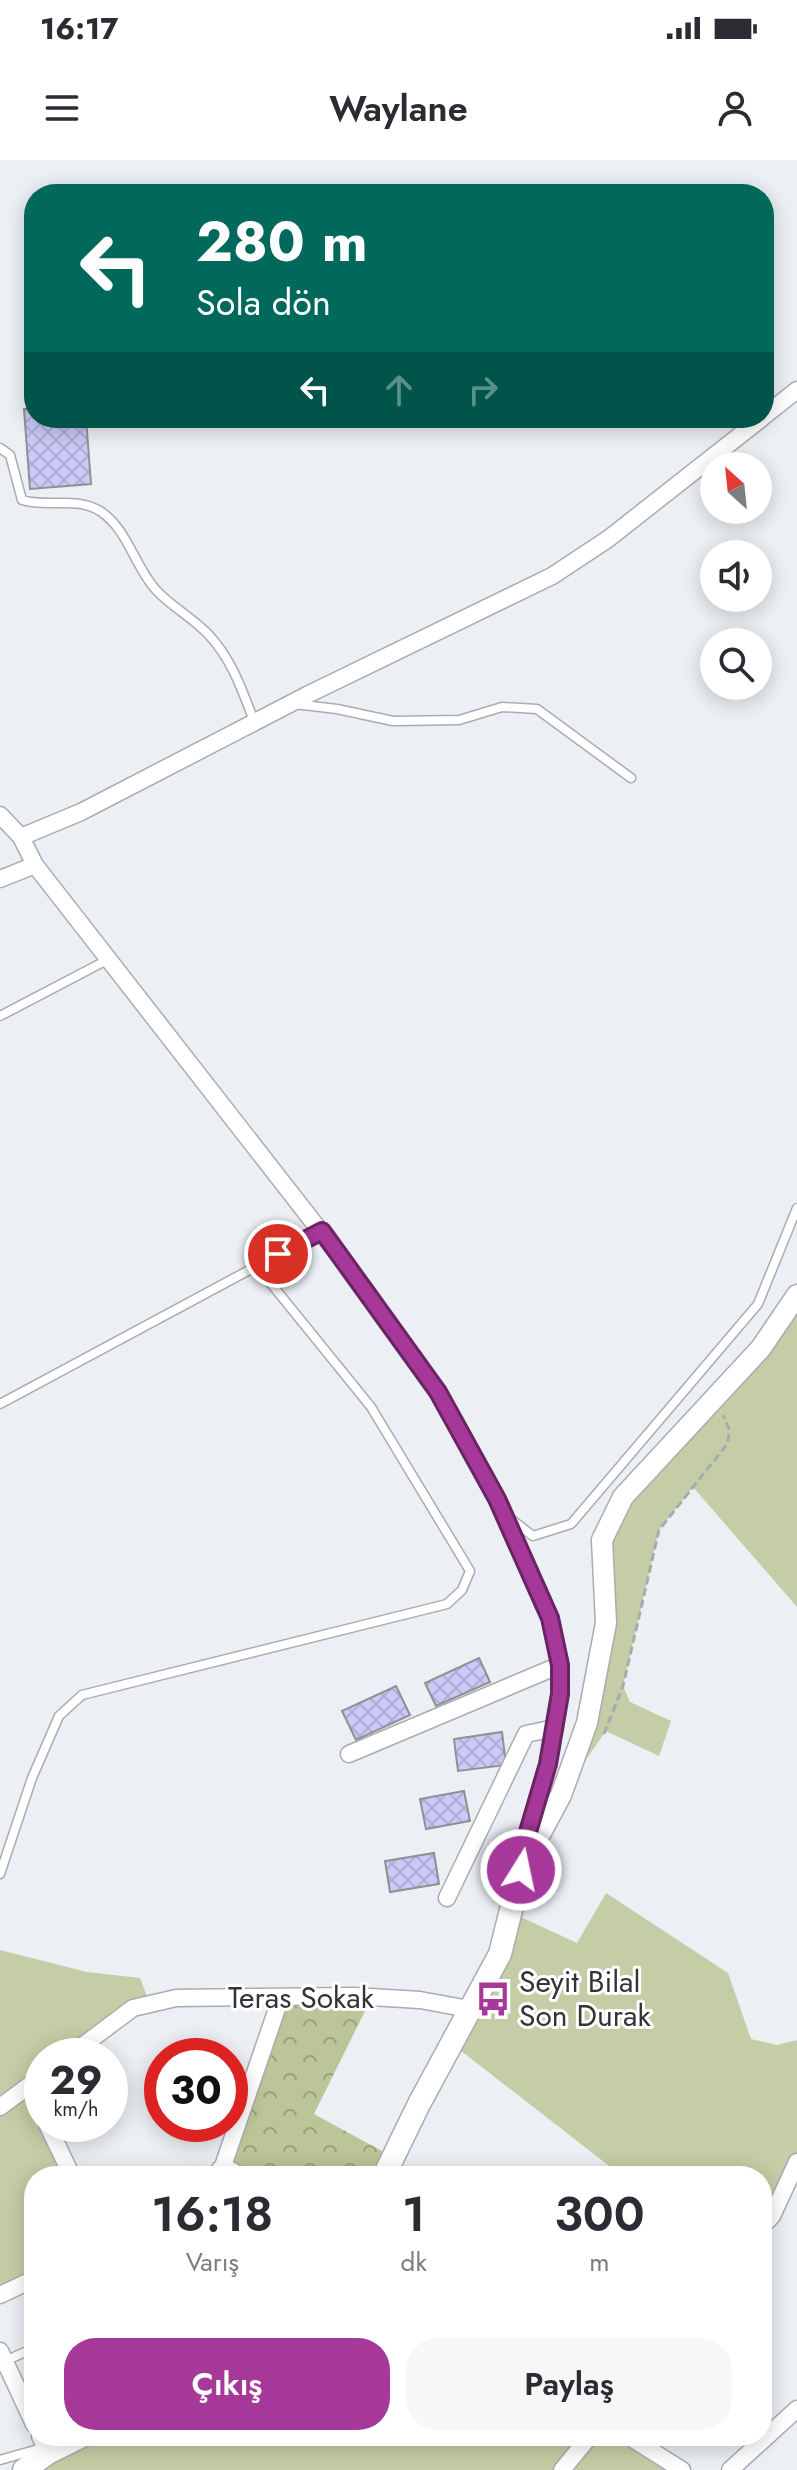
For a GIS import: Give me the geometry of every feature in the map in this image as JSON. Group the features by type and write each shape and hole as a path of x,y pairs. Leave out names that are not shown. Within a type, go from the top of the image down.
{"main road":[{"path":"389,2166 500,1954 521,1870"},
{"path":"24,2470 44,2446"}],"street":[{"path":"774,408 797,390"},
{"path":"21,837 81,812 254,721 552,576 608,539 749,428"},
{"path":"0,815 21,837 35,865 322,1231 438,1392 504,1514 550,1618 560,1665 555,1728 521,1870"},
{"path":"0,879 35,865"},
{"path":"521,1870 561,1795 587,1723 606,1623 602,1540 623,1497 761,1348 797,1295"},
{"path":"349,1754 560,1665"},
{"path":"447,1898 526,1734 555,1728"},
{"name":"Teras Sokak","path":"93,2038 133,2008 176,1998 354,1996 420,2000 469,2009"},
{"path":"220,2166 281,1997"},
{"path":"0,2107 24,2089"},
{"path":"56,2142 67,2166"},
{"path":"772,2216 797,2162"},
{"path":"0,2295 24,2284"},
{"path":"2,2356 24,2403"},
{"path":"772,2432 797,2409"},
{"path":"562,2470 582,2446"},
{"path":"644,2446 682,2470"},
{"path":"730,2470 756,2446"}],"lane":[{"path":"0,448 10,455 22,500 34,504 78,502 101,512 121,532 132,555 156,590 207,633 231,662 254,721"},
{"path":"289,704 337,709 393,721 459,720 502,707 537,709 631,778"},
{"path":"0,1016 109,959"},
{"path":"504,1514 533,1536 571,1524 758,1304 797,1208"},
{"path":"0,1404 322,1231"},
{"path":"0,1874 32,1778 59,1716 82,1695 447,1604 462,1590 470,1571 371,1407 256,1265"},
{"path":"2,2356 24,2350"},
{"path":"0,2460 44,2446"}],"path":[{"path":"597,1744 606,1731 623,1686 659,1530 728,1443 729,1429 715,1397"}],"green space":[{"path":"797,1295 797,1607 693,1487 659,1530 623,1686 630,1702 671,1721 659,1756 606,1731 561,1795 587,1723 602,1563 623,1497"},
{"path":"606,1893 728,1973 751,2039 777,2045 797,2040 797,2162 772,2208 772,2166 609,2166 451,2043 510,1912 577,1943"},
{"path":"0,1950 87,1972 140,1978 150,2004 97,2038 24,2038 24,2142 55,2142 67,2166 24,2166 24,2284 0,2295"},
{"path":"281,1997 372,1997 314,2114 393,2157 389,2166 223,2166 231,2142 248,2142 248,2093"},
{"path":"65,2446 644,2446 682,2470 24,2470"}],"building":[{"path":"25,428 87,428 91,484 30,489"},
{"path":"479,1658 490,1682 436,1706 425,1683"},
{"path":"396,1686 410,1715 356,1740 342,1711"},
{"path":"502,1732 506,1765 458,1771 454,1739"},
{"path":"464,1791 470,1821 426,1829 420,1799"},
{"path":"434,1853 439,1884 390,1892 385,1861"}],"place":[{"name":"Seyit Bilal Son Durak","path":"493,1999"}],"route":[{"path":"278,1254 322,1231 438,1392 497,1499 550,1618 560,1665 560,1694 548,1764 528,1832 521,1870"}]}
